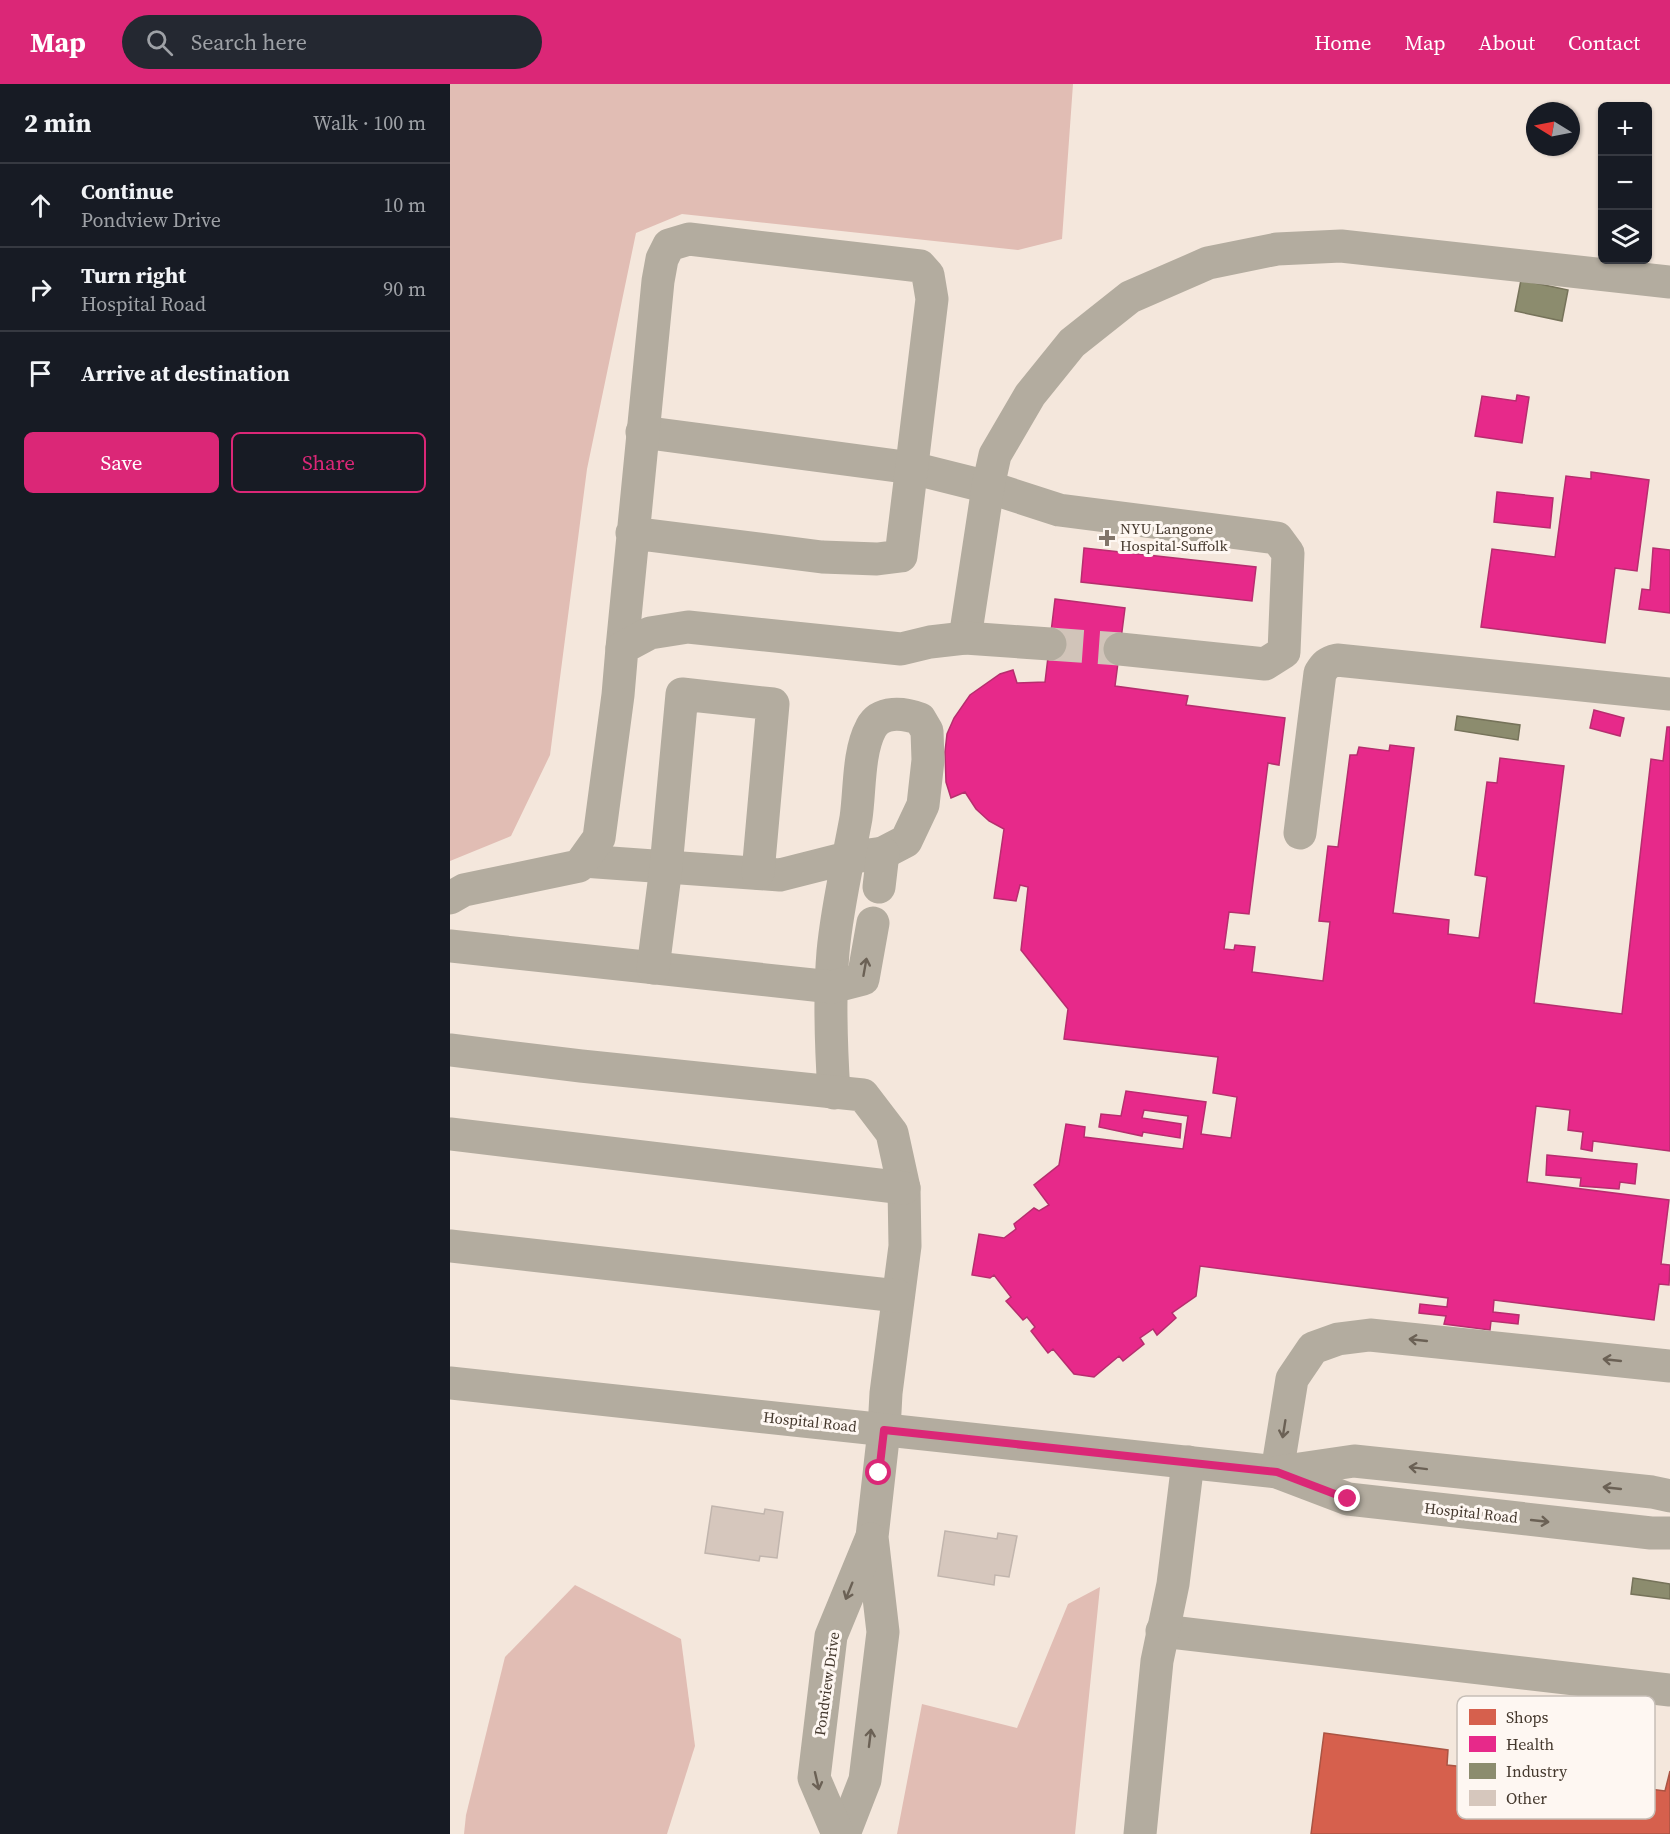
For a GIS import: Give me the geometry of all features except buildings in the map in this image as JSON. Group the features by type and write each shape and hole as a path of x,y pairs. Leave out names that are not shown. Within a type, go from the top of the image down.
{"street":[{"path":"450,898 464,890 579,866 599,838 618,695 632,533 658,281 662,259 669,245 689,239 920,266 928,274 932,299 901,556 877,559 822,556 632,533"},
{"path":"965,638 995,455 1030,395 1072,344 1130,297 1208,263 1277,249 1341,246 1670,282"},
{"path":"642,432 912,468 988,487 1059,510 1277,538 1288,553 1284,652 1265,664 1120,649"},
{"path":"622,648 650,633 688,627 901,649 930,642 965,638 1050,644"},
{"path":"1300,833 1320,673 1330,661 1670,694"},
{"path":"653,969 666,867 682,694 773,704 758,873"},
{"path":"583,861 780,875 847,858 883,853 906,841 923,805 928,760 927,730 920,719 898,713 888,715 871,726 864,746 856,818 847,858 833,952 830,1031 834,1093"},
{"path":"879,886 883,853"},
{"path":"450,946 832,987 863,979 873,923"},
{"name":"Pondview Drive","path":"450,1050 863,1095 892,1133 904,1188 905,1246 886,1393 872,1537 883,1632 865,1780 844,1834"},
{"path":"450,1134 904,1188"},
{"path":"450,1246 898,1296"},
{"path":"1277,1472 1292,1379 1312,1348 1338,1339 1370,1335 1670,1366"},
{"name":"Hospital Road","path":"450,1383 1277,1472 1348,1499 1651,1533 1670,1533"},
{"name":"Hospital Road","path":"1277,1472 1354,1461 1652,1492 1670,1496"},
{"path":"1140,1834 1162,1631 1173,1584 1188,1462"},
{"name":"Pondview Drive","path":"838,1834 814,1778 831,1636 872,1537"},
{"path":"1162,1631 1670,1689"},
{"path":"824,1697 874,1703"}],"shaded area":[{"path":"450,84 1073,84 1062,239 1018,250 682,214 636,233 587,469 550,755 511,836 450,861"},
{"path":"575,1585 681,1639 695,1746 667,1834 464,1834 466,1815 505,1657"},
{"path":"1100,1587 1075,1834 897,1834 922,1704 1017,1728 1068,1604"}],"tunnel":[{"path":"1050,644 1120,649"}],"place":[{"name":"NYU Langone Hospital-Suffolk","path":"1107,538"}],"route":[{"path":"879,1473 884,1430 1277,1472 1348,1499"}]}
